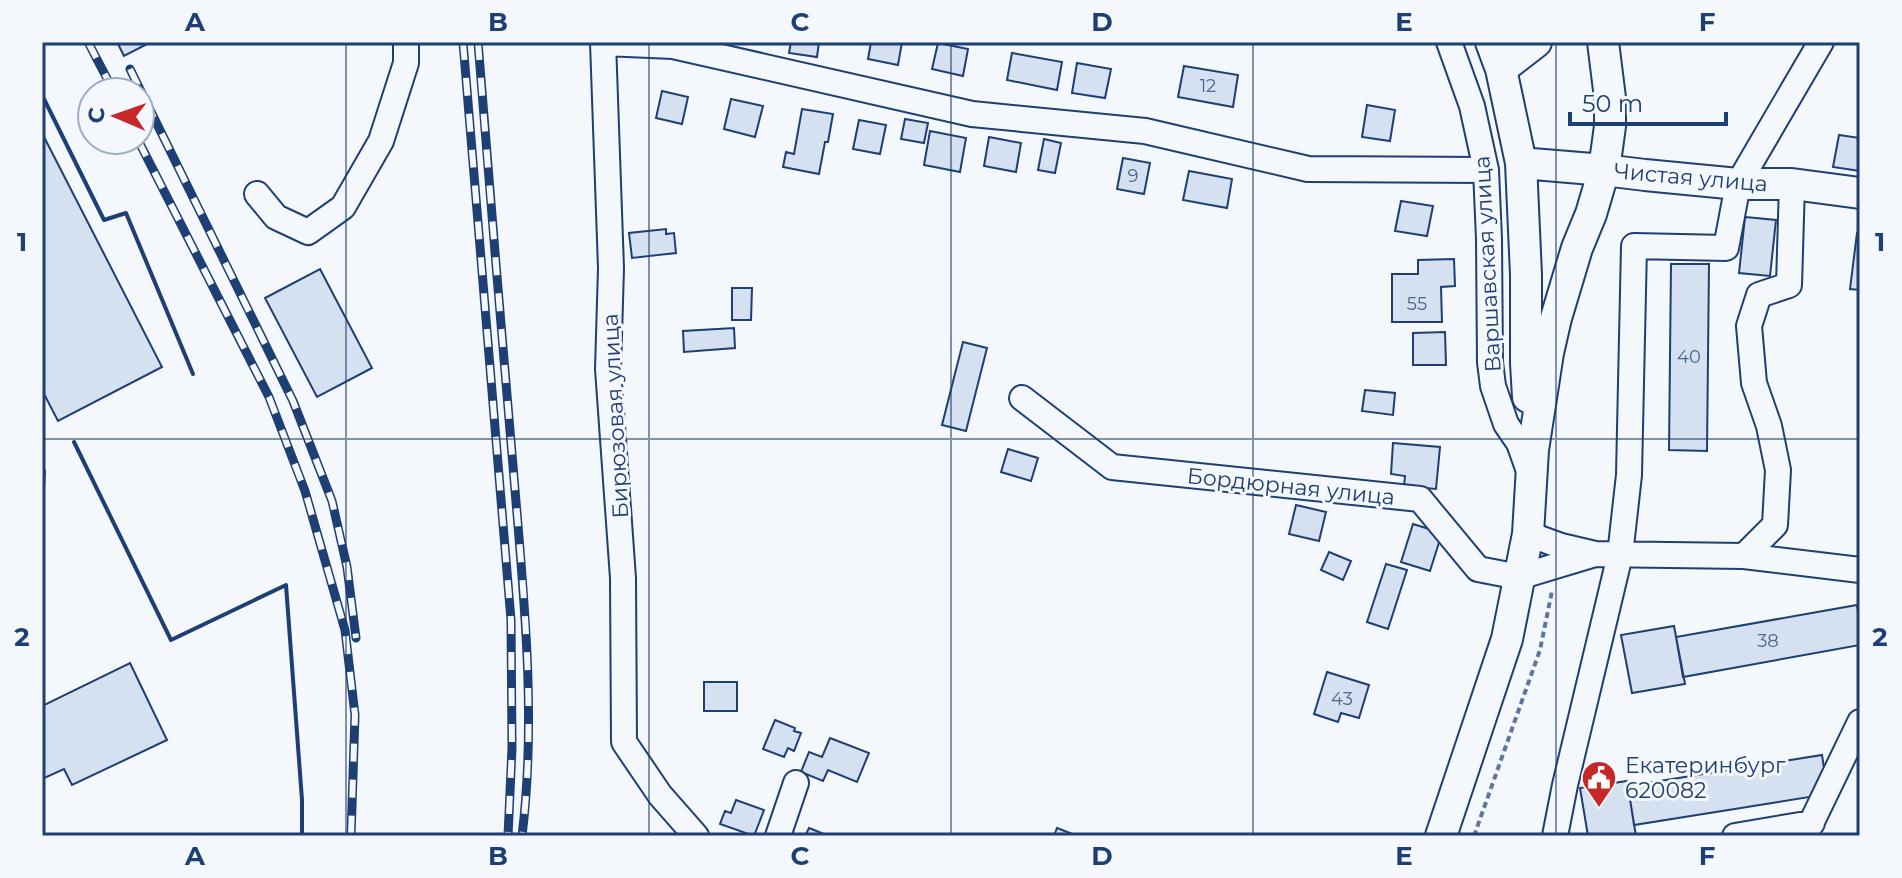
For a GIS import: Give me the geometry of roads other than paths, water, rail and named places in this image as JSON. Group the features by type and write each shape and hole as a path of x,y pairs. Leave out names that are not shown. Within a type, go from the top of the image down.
{"main road":[{"path":"1496,56 1536,42"},
{"name":"Варшавская улица","path":"1533,450 1556,318 1604,170 1610,126 1605,44"},
{"name":"Варшавская улица","path":"1441,836 1507,639 1528,534 1532,482 1521,163 1496,56"},
{"name":"Чистая улица","path":"1521,163 1738,184 1792,184 1860,193"}],"street":[{"path":"257,194 276,217 308,232 343,207 381,141 406,63 406,42"},
{"name":"Варшавская улица","path":"1449,42 1472,106 1486,170 1493,386 1506,424 1527,462 1532,482"},
{"path":"1555,836 1620,555 1629,475 1634,246 1726,248 1738,184 1821,42"},
{"path":"603,43 673,46 972,114 1145,131 1308,169 1486,170"},
{"name":"Бирюзовая улица","path":"603,43 611,268 608,369 623,578 624,742 660,795 696,836"},
{"path":"1744,556 1775,525 1778,470 1769,426 1754,383 1749,326 1759,295 1789,285 1792,184"},
{"name":"Бордюрная улица","path":"1022,398 1112,467 1420,499 1478,569 1519,577 1595,554"},
{"name":"Бордюрная улица","path":"1528,534 1595,554 1744,556 1860,570"},
{"path":"1735,836 1808,830 1860,722"},
{"path":"778,836 796,783"}],"railway":[{"path":"88,42 106,76"},
{"path":"463,42 511,620 512,748 508,836"},
{"path":"478,42 527,651 528,744 522,836"},
{"path":"130,69 293,401 332,501 347,567 356,638"},
{"path":"146,156 269,397 305,491 345,630 355,715 351,836"}],"place":[{"name":"Екатеринбург 620082","path":"1599,809"}]}
